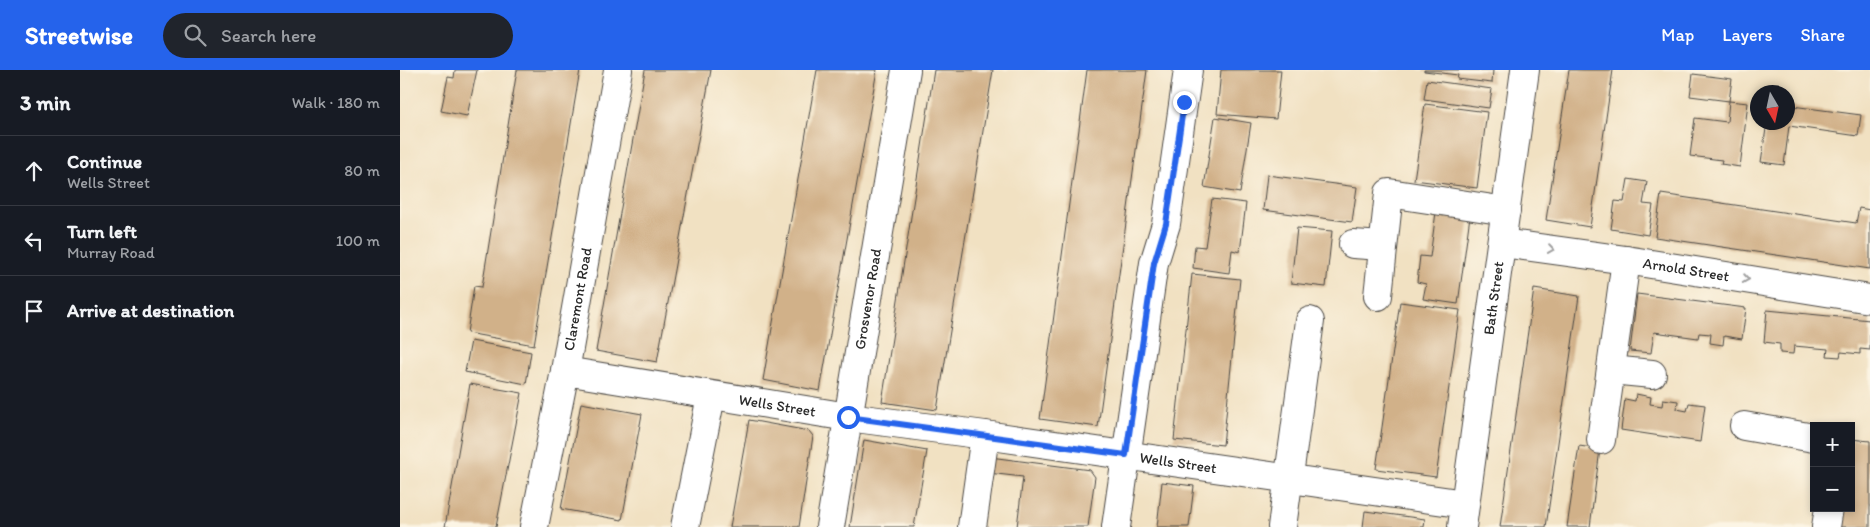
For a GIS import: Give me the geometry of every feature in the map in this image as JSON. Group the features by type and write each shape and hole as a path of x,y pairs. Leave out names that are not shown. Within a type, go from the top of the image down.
{"street":[{"name":"Claremont Road","path":"534,527 565,371 618,70"},
{"name":"Grosvenor Road","path":"830,527 906,70"},
{"path":"1116,527 1154,263 1166,224 1188,70"},
{"name":"Bath Street","path":"1463,516 1525,70"},
{"path":"1378,296 1389,193 1506,211"},
{"name":"Arnold Street","path":"1502,243 1626,260 1870,299"},
{"path":"1353,244 1383,246"},
{"path":"1601,440 1626,260"},
{"path":"1282,527 1310,321"},
{"path":"1611,370 1652,374"},
{"name":"Wells Street","path":"565,371 848,417 1288,478 1463,516"},
{"path":"685,527 711,396"},
{"path":"1744,426 1810,437"},
{"path":"972,527 985,435"},
{"path":"1826,527 1828,512"}],"building":[{"path":"455,70 477,70 467,116 441,111 448,77 454,78"},
{"path":"517,70 580,70 534,345 467,333 474,286 482,287"},
{"path":"645,70 711,70 657,362 596,351"},
{"path":"817,70 877,70 820,391 763,380"},
{"path":"934,70 993,70 937,410 882,402"},
{"path":"1087,70 1147,70 1098,427 1040,419"},
{"path":"1221,70 1281,70 1276,119 1217,114"},
{"path":"1424,70 1493,70 1492,83 1457,79 1458,75"},
{"path":"1569,70 1613,70 1590,227 1546,220"},
{"path":"1693,74 1732,79 1729,101 1690,96"},
{"path":"1427,80 1492,89 1489,108 1424,99"},
{"path":"1729,101 1748,103 1740,167 1721,164 1722,160 1690,156 1695,118 1727,122"},
{"path":"1425,104 1487,112 1477,188 1414,180"},
{"path":"1795,106 1861,115 1858,136 1795,127"},
{"path":"1215,117 1251,123 1240,193 1204,187"},
{"path":"1766,130 1788,130 1784,165 1761,162"},
{"path":"1267,175 1357,187 1352,222 1263,210"},
{"path":"1628,179 1647,182 1643,204 1653,205 1648,235 1611,229 1615,201 1624,202"},
{"path":"1661,194 1856,223 1859,208 1870,210 1870,269 1655,237"},
{"path":"1212,199 1246,203 1240,252 1232,250 1229,273 1193,268 1195,246 1205,247"},
{"path":"1436,212 1470,216 1458,304 1423,299 1426,284 1417,282 1420,256 1430,257"},
{"path":"1297,228 1332,231 1326,287 1291,283"},
{"path":"1192,274 1240,279 1223,445 1174,440"},
{"path":"1534,289 1579,296 1546,527 1500,527"},
{"path":"1637,294 1746,308 1742,339 1724,336 1723,345 1710,343 1711,334 1699,333 1698,338 1654,332 1651,353 1630,351"},
{"path":"1400,302 1460,310 1436,477 1376,469"},
{"path":"1767,310 1870,320 1870,350 1860,349 1860,354 1841,352 1840,357 1827,356 1828,349 1794,346 1793,354 1780,353 1780,344 1764,342"},
{"path":"471,341 531,352 526,384 465,372"},
{"path":"470,384 522,393 496,527 445,527"},
{"path":"1636,394 1651,397 1650,404 1662,406 1663,399 1678,401 1677,409 1687,411 1689,403 1705,405 1700,442 1621,430 1625,399 1635,401"},
{"path":"581,403 642,414 622,520 561,509"},
{"path":"749,420 809,431 813,436 799,527 730,527"},
{"path":"1855,439 1870,441 1870,527 1832,527 1834,512 1855,512"},
{"path":"864,440 927,451 914,527 850,527"},
{"path":"1579,446 1600,449 1590,527 1567,527"},
{"path":"990,457 1090,470 1095,477 1088,527 1017,527 1023,477 988,473"},
{"path":"1162,482 1194,486 1189,527 1157,527"},
{"path":"1365,511 1425,519 1424,527 1363,527"}],"route":[{"path":"848,417 1126,455 1154,263 1166,224 1184,102"}]}
